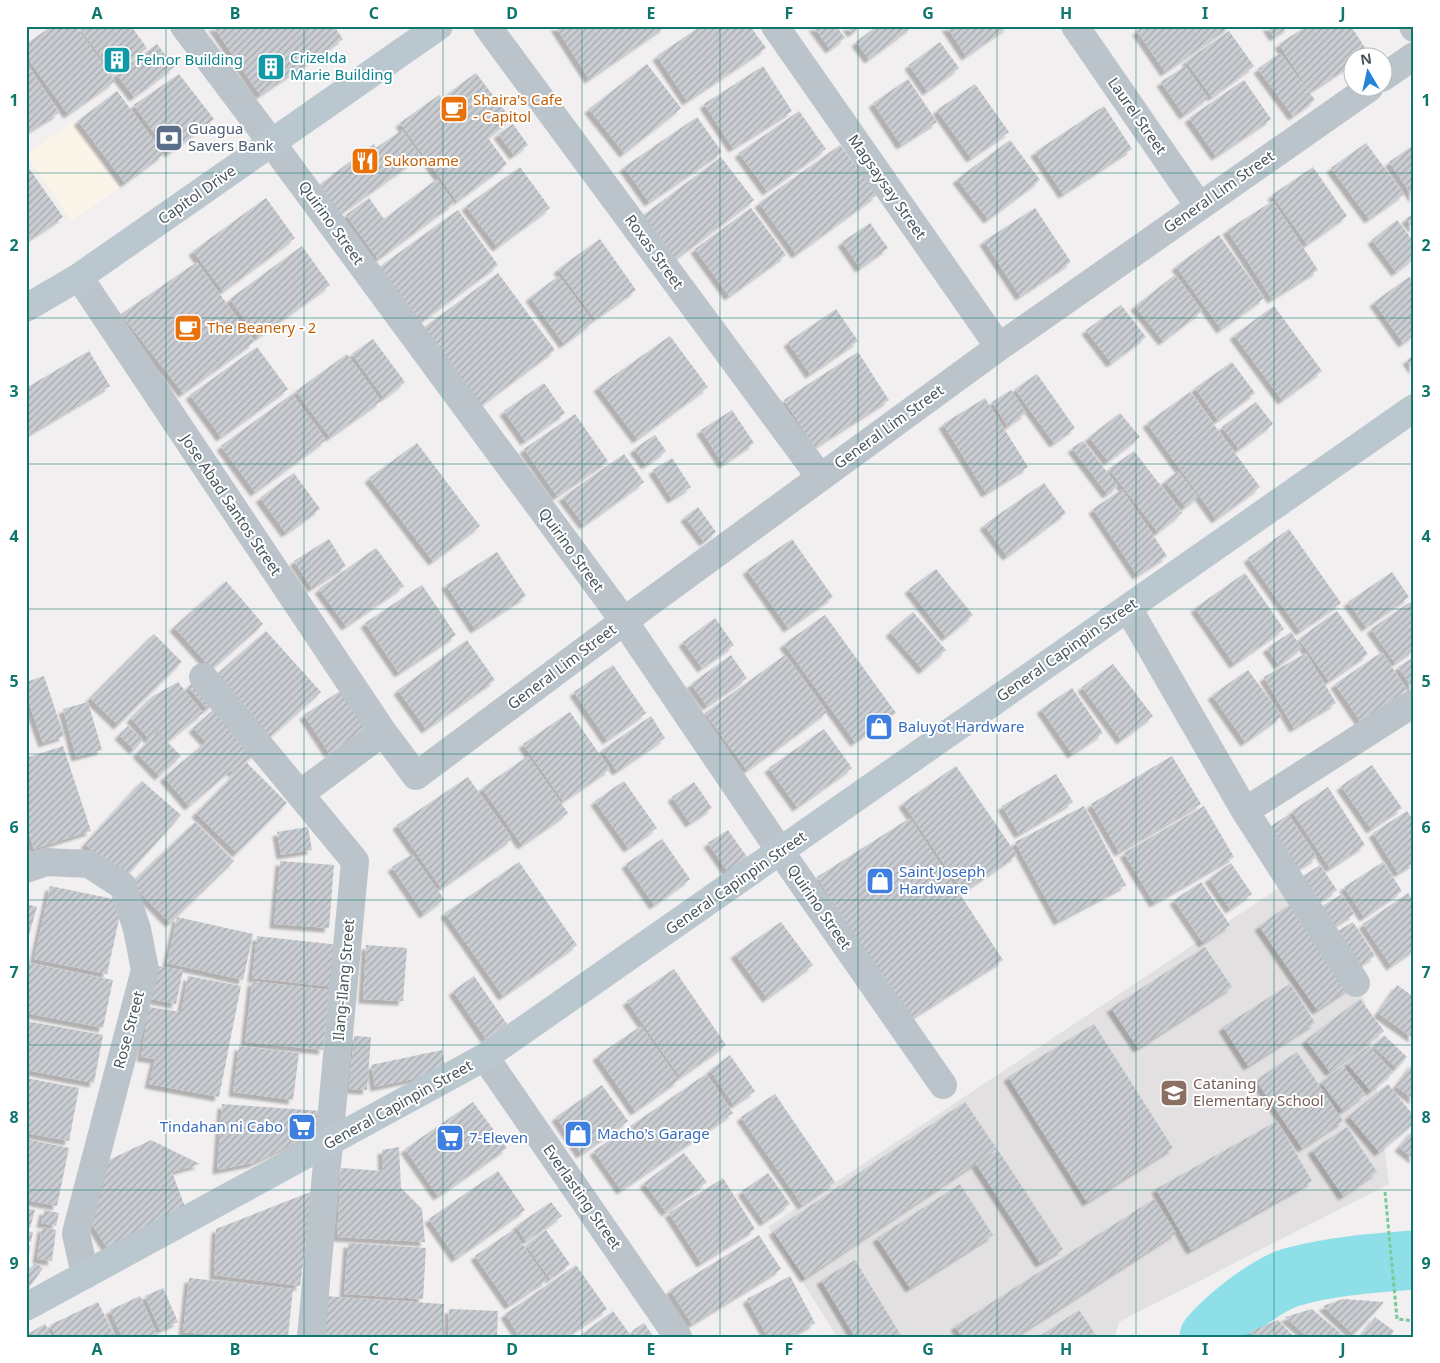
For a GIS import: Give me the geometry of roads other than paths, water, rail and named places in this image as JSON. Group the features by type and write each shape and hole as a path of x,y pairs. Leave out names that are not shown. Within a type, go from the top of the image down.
{"street":[{"name":"Quirino Street","path":"184,26 624,621 780,851 943,1085"},
{"name":"Capitol Drive","path":"26,308 79,277 439,26"},
{"name":"Roxas Street","path":"487,26 820,477"},
{"name":"Magsaysay Street","path":"775,26 999,347"},
{"name":"Laurel Street","path":"1075,26 1199,206"},
{"path":"1392,71 1414,56"},
{"name":"General Lim Street","path":"416,776 624,621 999,347 1355,98"},
{"name":"Jose Abad Santos Street","path":"79,277 384,732 416,776"},
{"name":"General Capinpin Street","path":"26,1307 485,1057 1414,408"},
{"path":"1128,608 1245,811 1356,983"},
{"name":"Ilang-Ilang Street","path":"203,676 355,861 312,1337"},
{"path":"1245,811 1414,703"},
{"path":"300,794 384,732"},
{"name":"Rose Street","path":"26,869 46,862 89,864 123,886 136,929 145,970 77,1228 76,1234 85,1275"},
{"name":"Everlasting Street","path":"485,1057 678,1337"}],"waterway":[{"path":"1209,1337 1226,1320 1259,1294 1292,1277 1337,1268 1414,1260"}],"place":[{"name":"Felnor Building","path":"117,60"},
{"name":"Crizelda Marie Building","path":"271,67"},
{"name":"Shaira's Cafe - Capitol","path":"454,109"},
{"name":"Guagua Savers Bank","path":"169,138"},
{"name":"Sukoname","path":"365,161"},
{"name":"The Beanery - 2","path":"188,328"},
{"name":"Baluyot Hardware","path":"879,727"},
{"name":"Saint Joseph Hardware","path":"880,881"},
{"name":"Cataning Elementary School","path":"1174,1093"},
{"name":"Tindahan ni Cabo","path":"302,1127"},
{"name":"Macho's Garage","path":"578,1134"},
{"name":"7-Eleven","path":"450,1138"}]}
